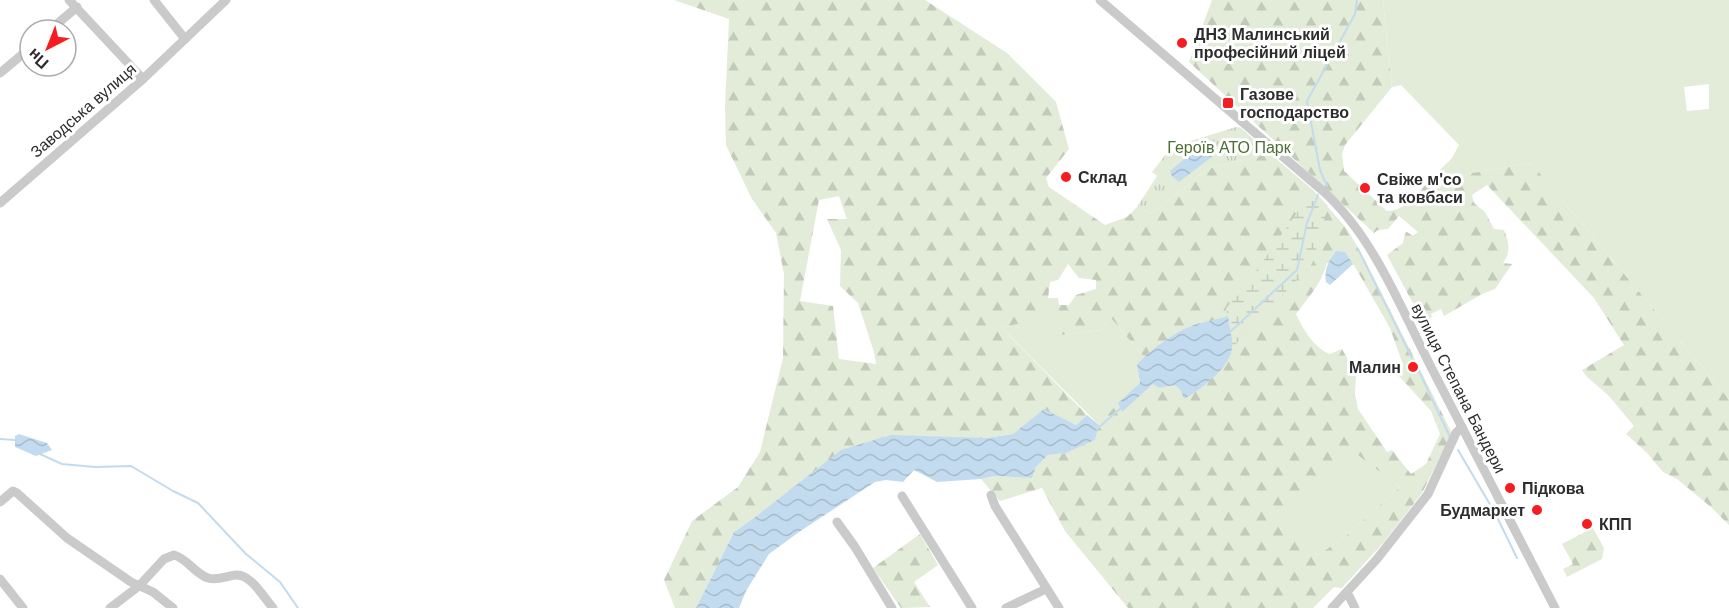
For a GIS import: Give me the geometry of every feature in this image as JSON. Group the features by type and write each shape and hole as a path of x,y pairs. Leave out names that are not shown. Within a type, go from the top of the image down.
{"street":[{"path":"69,0 143,79"},
{"path":"154,0 185,39"},
{"name":"Заводська вулиця","path":"0,203 143,79 226,0"},
{"name":"вулиця Степана Бандери","path":"1100,0 1323,192 1351,220 1364,240 1555,608"},
{"path":"65,18 77,8"},
{"path":"0,73 18,58"},
{"path":"1332,608 1377,559 1428,494 1456,433 1462,427"},
{"path":"0,502 13,490 67,538 131,582 153,592 173,608"},
{"path":"992,495 995,506 1059,608"},
{"path":"903,496 972,608"},
{"path":"837,522 855,547 891,608"},
{"path":"110,608 139,586 162,561 174,555 187,561 208,578 219,579 234,575 244,577 273,608"},
{"path":"0,579 23,608"},
{"path":"1006,608 1046,589"},
{"path":"1347,592 1355,608"}],"green space":[{"path":"674,0 925,0 1007,53 1056,102 1069,149 1046,178 1049,187 1105,225 1127,217 1137,207 1138,211 1151,214 1208,169 1269,153 1313,190 1347,229 1364,258 1452,433 1422,493 1384,542 1342,588 1334,587 1313,608 1128,608 1065,531 1042,488 1000,501 981,479 994,476 1032,478 1036,467 1048,455 1066,453 1095,440 1099,425 1118,403 1122,411 1153,384 1159,388 1175,385 1181,391 1228,317 1190,326 1144,357 1111,318 1101,330 1062,335 1047,316 1002,328 1087,415 1076,425 1044,410 1013,434 986,438 758,515 734,532 696,608 675,608 664,580 692,521 738,487 760,452 783,358 784,274 776,233 752,199 726,145 725,106 729,19","holes":["839,196 847,219 827,219 841,250 840,286 858,303 876,364 839,359 833,306 800,301 819,200","1327,263 1354,265 1390,328 1403,365 1398,375 1431,411 1440,434 1426,464 1411,474 1392,450 1387,452 1358,409 1355,394 1356,374 1342,349 1330,354 1324,351 1314,343 1296,314 1322,277","1068,264 1079,278 1096,280 1096,289 1076,295 1069,305 1059,305 1058,298 1048,298 1050,282 1058,280","1354,452 1400,487 1345,537 1318,555 1280,514"]},
{"path":"1212,0 1383,0 1392,87 1345,145 1342,154 1344,171 1387,211 1405,205 1429,181 1448,188 1461,175 1531,163 1729,399 1729,525 1677,479 1663,472 1626,434 1634,426 1609,396 1582,370 1624,345 1594,298 1487,185 1472,195 1474,203 1485,212 1494,229 1504,230 1508,247 1503,263 1512,264 1495,289 1444,316 1441,309 1431,314 1432,317 1423,322 1387,255 1403,243 1405,232 1413,236 1418,232 1399,216 1388,229 1374,233 1189,62"},
{"path":"1383,0 1729,0 1729,399 1531,163 1462,175 1448,188 1429,181 1452,158 1459,145 1401,85 1392,87","holes":["1709,84 1709,109 1687,111 1684,87"]},
{"name":"Героїв АТО Парк","path":"1236,127 1241,128 1269,153 1208,169 1151,214 1144,211 1138,212 1137,207 1157,176 1152,172 1167,153 1178,145"},
{"path":"1313,190 1328,206 1312,264 1233,347 1226,308 1244,288"},
{"path":"1047,315 1062,335 1101,330 1111,318 1144,357 1137,365 1140,383 1099,425 1002,328"},
{"path":"1354,451 1400,487 1345,537 1318,555 1279,514"},
{"path":"1593,528 1604,548 1602,559 1567,577 1563,569 1573,564 1562,544"},
{"path":"920,534 938,565 914,582 930,607 901,608 873,568"}],"water":[{"path":"1201,145 1207,147 1213,156 1179,182 1170,171"},
{"path":"1336,251 1345,252 1353,264 1330,285 1326,282 1326,269"},
{"path":"1228,316 1232,341 1231,353 1214,376 1184,399 1181,391 1175,385 1159,388 1153,384 1122,412 1118,403 1140,383 1137,365 1148,354 1184,329"},
{"path":"1044,409 1076,425 1087,415 1099,425 1095,440 1066,453 1048,455 1036,467 1032,478 994,476 937,482 914,470 903,482 886,480 875,482 769,554 746,591 739,608 696,608 734,532 841,450 891,435 986,438 1013,434"},
{"path":"19,434 47,443 52,450 36,456 15,447 15,436"}],"waterway":[{"path":"1327,186 1320,170 1307,101 1355,14 1357,0"},
{"path":"1230,332 1297,270 1307,223 1318,195"},
{"path":"1358,249 1412,358"},
{"path":"1417,367 1450,437"},
{"path":"1097,429 1122,407"},
{"path":"0,439 15,440"},
{"path":"1458,450 1495,513 1517,558"},
{"path":"40,454 62,464 95,467 131,466 198,503 245,553 280,582 298,608"}],"place":[{"name":"ДНЗ Малинський професійний ліцей","path":"1182,43"},
{"name":"Газове господарство","path":"1228,103"},
{"name":"Склад","path":"1066,177"},
{"name":"Свіже м'со та ковбаси","path":"1365,188"},
{"name":"Малин","path":"1413,367"},
{"name":"Підкова","path":"1510,488"},
{"name":"Будмаркет","path":"1537,510"},
{"name":"КПП","path":"1587,524"}]}
